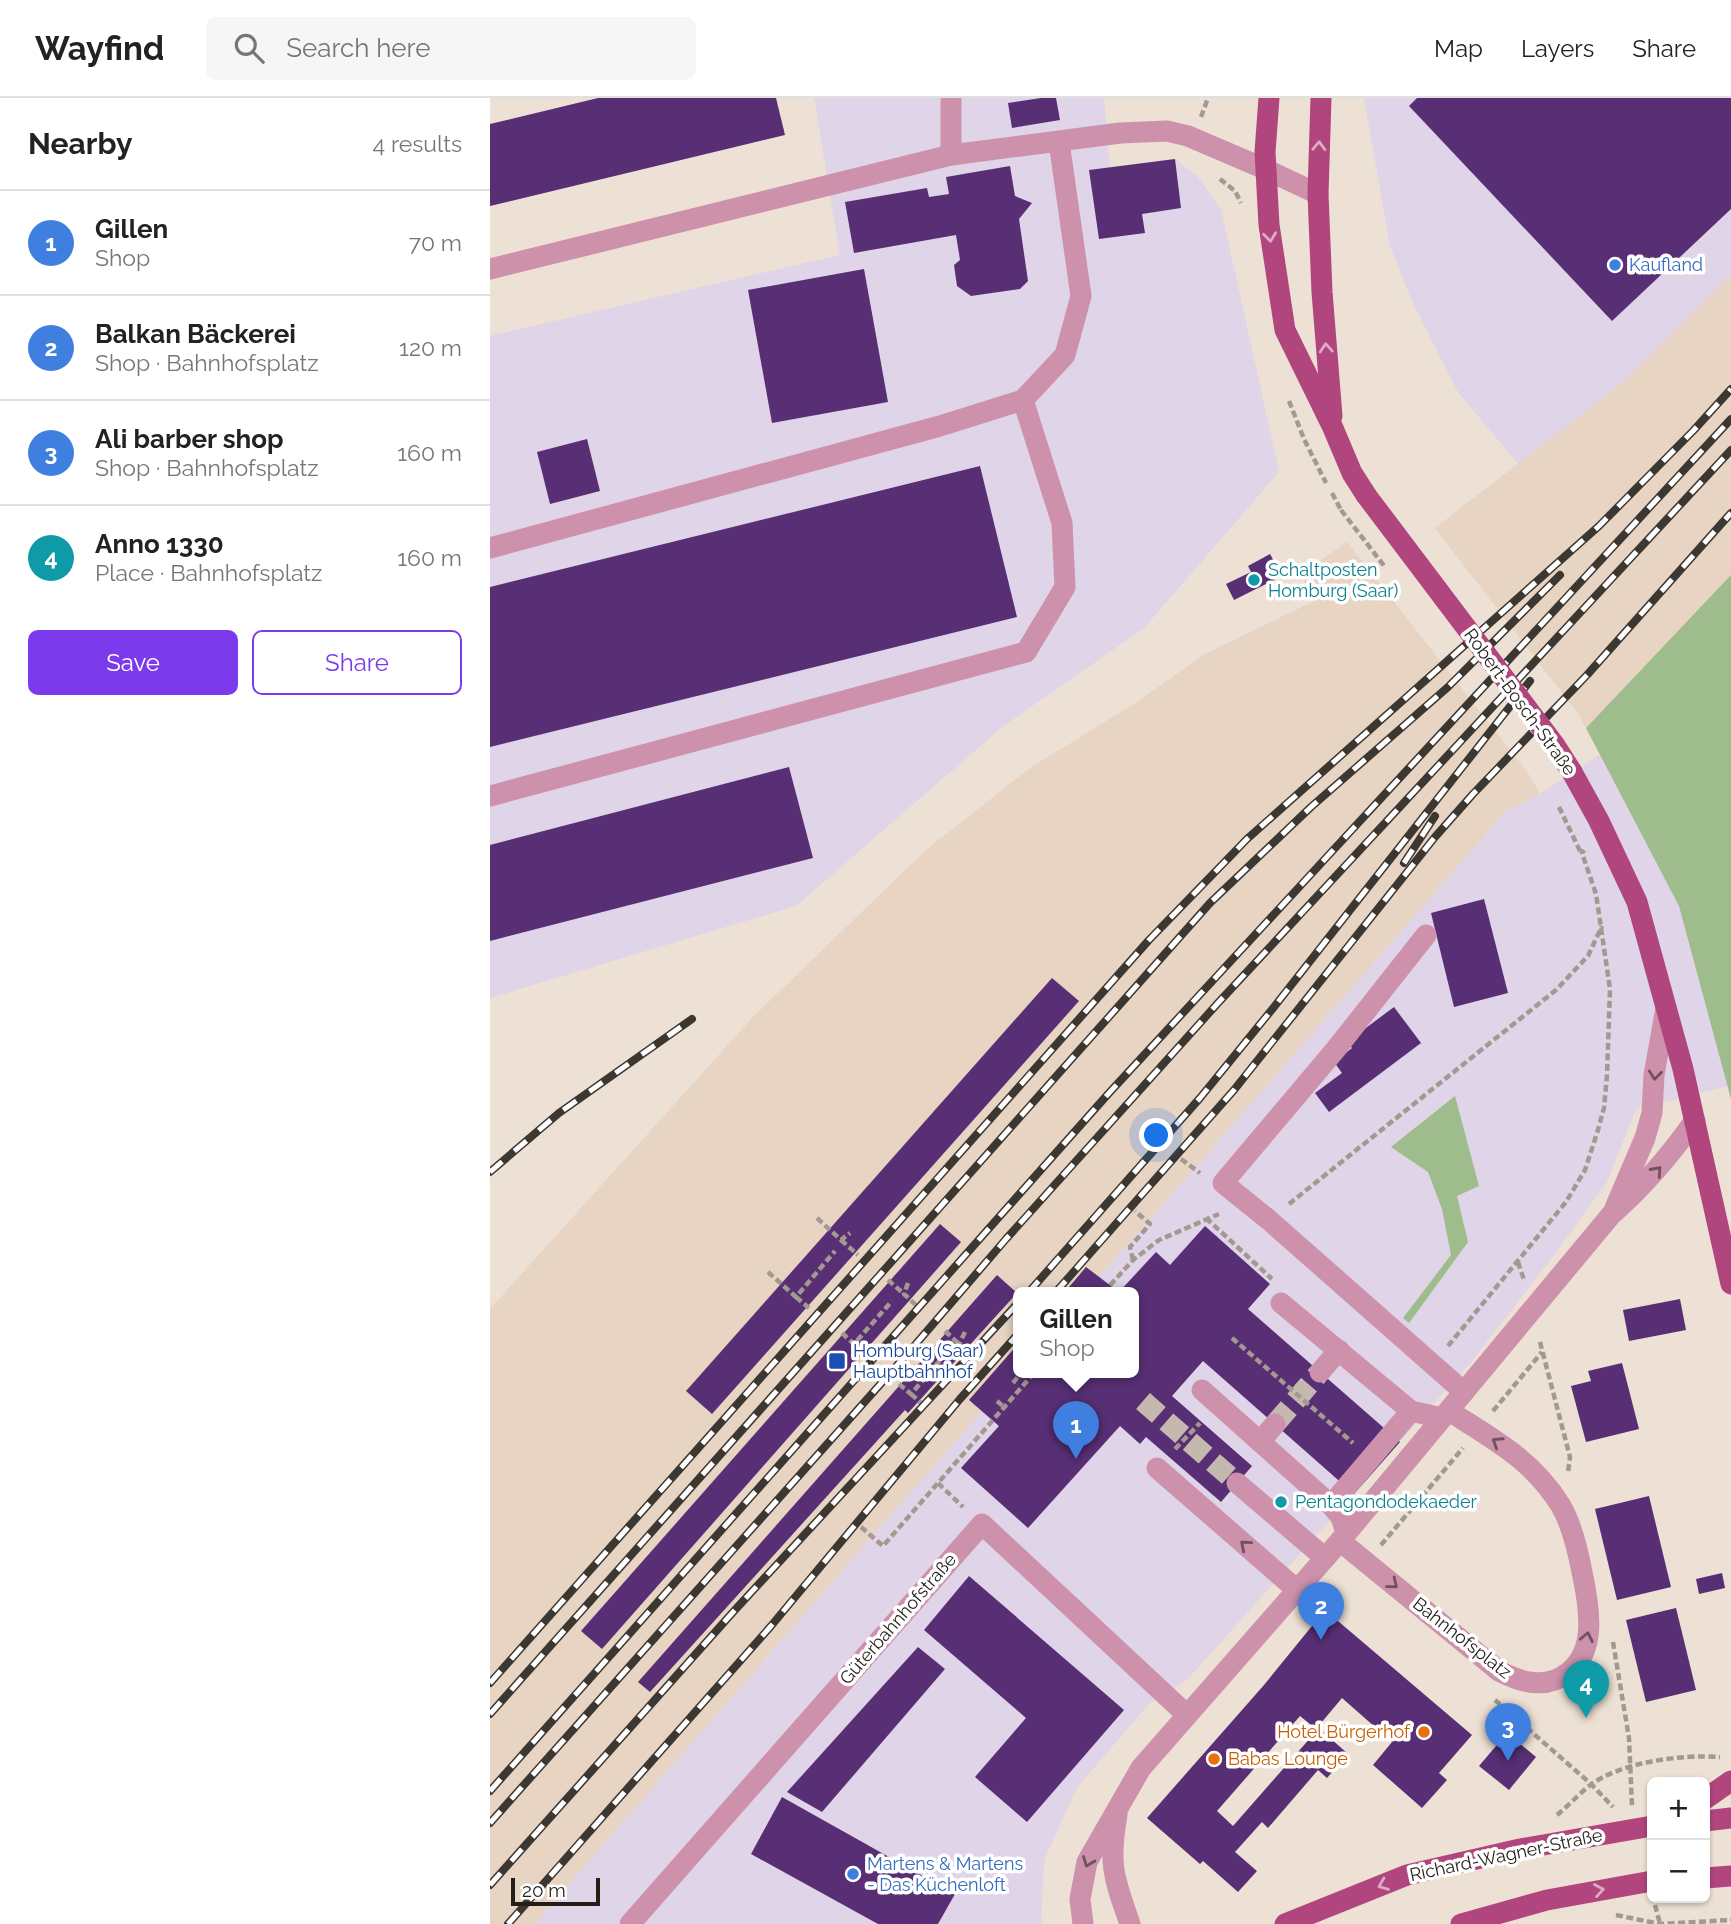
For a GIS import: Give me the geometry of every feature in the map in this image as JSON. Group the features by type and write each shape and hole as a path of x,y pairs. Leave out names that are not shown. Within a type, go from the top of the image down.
{"main road":[{"name":"Robert-Bosch-Straße","path":"1269,98 1265,169 1269,225 1285,330 1352,473 1554,744 1599,821 1637,902 1695,1120 1731,1284"},
{"name":"Robert-Bosch-Straße","path":"1321,98 1318,194 1322,292 1333,428"},
{"path":"1710,1796 1731,1781"},
{"path":"1710,1820 1731,1818"},
{"name":"Richard-Wagner-Straße","path":"1285,1924 1407,1875 1520,1849 1646,1825"},
{"path":"1710,1878 1731,1876"},
{"path":"1461,1924 1546,1900 1647,1882"}],"street":[{"path":"951,98 951,155"},
{"path":"490,269 951,155 1120,133 1167,131 1188,136 1318,194"},
{"path":"490,548 940,426 1023,400 1065,355 1082,296 1059,142"},
{"path":"490,796 1026,652 1065,587 1062,523 1023,400"},
{"path":"1426,934 1336,1049 1223,1183 1269,1220 1464,1392"},
{"path":"1611,1215 1645,1139 1652,1113 1654,1075 1666,1008"},
{"path":"1083,1924 1080,1899 1087,1862 1141,1768 1343,1537 1611,1215 1662,1166 1695,1120"},
{"path":"1281,1303 1411,1410 1446,1414"},
{"path":"1320,1372 1339,1350"},
{"path":"1202,1390 1331,1505 1340,1517 1343,1537"},
{"path":"1331,1505 1411,1410"},
{"name":"Bahnhofsplatz","path":"1343,1537 1367,1562 1499,1671 1516,1680 1548,1682 1572,1669 1582,1657 1587,1645 1589,1608 1579,1554 1563,1508 1541,1478 1520,1457 1478,1430 1446,1414"},
{"path":"1260,1442 1275,1424"},
{"path":"1157,1468 1297,1590"},
{"path":"1237,1483 1325,1558"},
{"path":"982,1524 1187,1715"},
{"name":"Güterbahnhofstraße","path":"630,1924 982,1524"},
{"path":"1118,1807 1113,1836 1113,1868 1121,1902 1132,1921"}],"path":[{"path":"1433,1364 1566,1202 1585,1170 1604,1108 1610,1043 1610,989 1602,925 1596,894 1582,853 1555,799"},
{"path":"1582,853 1599,821"},
{"path":"1269,1220 1556,990 1588,956 1602,925"},
{"path":"1181,1159 1198,1172"},
{"path":"1133,1260 1130,1247 1150,1224 1135,1211"},
{"path":"817,1218 858,1255"},
{"path":"1108,1287 1133,1260 1159,1240 1206,1218 1276,1283 1281,1303"},
{"path":"841,1240 850,1233"},
{"path":"796,1297 835,1251"},
{"path":"1518,1262 1533,1309 1570,1457 1563,1508"},
{"path":"768,1272 809,1308"},
{"path":"888,1280 917,1306"},
{"path":"904,1294 908,1283"},
{"path":"855,1344 892,1301"},
{"path":"945,1331 967,1352"},
{"path":"959,1344 965,1332"},
{"path":"842,1333 871,1359"},
{"path":"1233,1338 1370,1459"},
{"path":"911,1394 949,1350"},
{"path":"1367,1562 1542,1352"},
{"path":"1013,1382 1017,1378"},
{"path":"861,1527 883,1546 1030,1378"},
{"path":"899,1384 921,1403"},
{"path":"997,1401 1005,1408"},
{"path":"1157,1468 1218,1404"},
{"path":"938,1483 982,1524"},
{"path":"1589,1608 1615,1645 1629,1738 1630,1766 1646,1825"},
{"path":"1486,1692 1591,1784 1646,1825"},
{"path":"1550,1821 1591,1784 1630,1766 1686,1757 1724,1758"},
{"path":"1654,1903 1660,1924"},
{"path":"1610,1913 1660,1924 1731,1920"}],"shaded area":[{"path":"814,98 1104,98 1110,168 1175,159 1197,176 1221,209 1279,472 1144,628 1001,728 796,906 490,998 490,336 840,255"},
{"path":"1364,98 1731,98 1731,276 1623,382 1519,465 1458,392 1411,299 1390,246"},
{"path":"1731,276 1731,575 1586,728 1579,715 1435,528 1623,382"},
{"path":"1347,542 1528,773 1540,794 1506,811 1090,1287 1013,1287 1013,1375 534,1924 490,1924 490,1309 753,1017 927,849 1030,768 1134,704 1205,654 1316,600 1300,575"},
{"path":"1601,754 1680,906 1729,1086 1636,1109 1607,1182 1472,1361 1188,1679 1149,1704 1078,1786 1044,1860 1041,1924 534,1924 1013,1375 1013,1378 1139,1378 1139,1287 1090,1287 1506,811 1540,794"}],"green space":[{"path":"1731,575 1731,1099 1679,906 1586,728"},
{"path":"1455,1096 1479,1186 1457,1196 1468,1242 1409,1323 1403,1318 1451,1255 1442,1209 1428,1172 1391,1147"}],"building":[{"path":"598,98 776,98 785,135 490,206 490,124"},
{"path":"1056,98 1060,120 1012,128 1008,103"},
{"name":"Kaufland","path":"1417,98 1731,98 1731,209 1612,321 1409,106"},
{"path":"1175,159 1181,208 1142,214 1145,233 1099,239 1089,170"},
{"path":"1010,166 1015,196 1032,203 1019,219 1028,281 1020,289 971,296 957,286 954,265 960,260 956,235 854,253 845,202 927,188 929,197 949,194 946,177"},
{"path":"864,269 888,402 772,423 748,290"},
{"path":"587,439 600,491 550,504 537,452"},
{"path":"980,466 1017,617 490,747 490,587"},
{"name":"Schaltposten Homburg (Saar)","path":"1270,554 1282,576 1234,600 1226,584 1251,572 1248,566"},
{"path":"789,767 813,858 490,941 490,845"},
{"path":"1484,899 1508,993 1454,1007 1431,913"},
{"path":"1052,978 1079,1001 712,1414 686,1391"},
{"path":"1394,1007 1421,1043 1329,1112 1315,1093 1342,1073 1334,1062 1352,1048 1347,1042"},
{"path":"940,1224 961,1242 602,1649 581,1631"},
{"path":"1205,1226 1270,1284 1248,1309 1400,1442 1354,1494 1203,1361 1172,1396 1252,1466 1221,1502 1146,1437 1140,1444 1120,1426 1028,1528 961,1468 999,1426 969,1400 1013,1350 1013,1378 1139,1378 1139,1287 1124,1287 1156,1252 1170,1265"},
{"path":"1086,1267 1112,1287 1069,1287"},
{"path":"997,1275 1013,1289 1013,1297 908,1413 905,1410 650,1692 638,1682"},
{"path":"1680,1299 1686,1330 1629,1341 1623,1310"},
{"path":"1622,1363 1639,1429 1586,1442 1571,1386 1591,1381 1588,1371"},
{"path":"1649,1496 1671,1587 1617,1600 1595,1509"},
{"path":"1722,1573 1725,1588 1699,1594 1696,1579"},
{"path":"969,1576 1124,1710 1027,1822 975,1777 1026,1718 924,1630"},
{"path":"1676,1608 1696,1690 1646,1702 1626,1620"},
{"path":"1325,1610 1472,1735 1439,1773 1447,1780 1422,1808 1373,1765 1392,1742 1342,1698 1316,1729 1300,1716 1217,1811 1233,1826 1319,1728 1348,1754 1327,1778 1318,1770 1268,1828 1262,1822 1235,1852 1257,1871 1238,1892 1203,1861 1200,1864 1147,1818 1264,1685"},
{"path":"918,1647 945,1669 822,1812 787,1792"},
{"path":"1507,1733 1536,1757 1509,1790 1479,1766"},
{"name":"Martens & Martens - Das Küchenloft","path":"782,1797 955,1894 938,1924 878,1924 751,1854"}],"tunnel":[{"path":"1275,1424 1320,1372"},
{"path":"1143,1401 1237,1483"}],"railway":[{"path":"490,1683 1149,940 1247,839 1599,526 1731,389"},
{"path":"490,1791 1109,1093 1731,419"},
{"path":"490,1823 1218,1003 1731,450"},
{"path":"1060,1287 1234,1090 1435,837 1587,675 1731,513"},
{"path":"490,1714 1210,903 1311,807 1448,687 1560,575"},
{"path":"1033,1287 1200,1098 1530,681"},
{"path":"1404,863 1435,816"},
{"path":"490,1172 559,1113 692,1019"},
{"path":"490,1885 734,1611 1013,1308"},
{"path":"508,1924 771,1626 960,1399 1013,1340"}],"place":[{"name":"Kaufland","path":"1615,265"},
{"name":"Schaltposten Homburg (Saar)","path":"1254,580"},
{"name":"Homburg (Saar) Hauptbahnhof","path":"837,1361"},
{"name":"Gillen","path":"1076,1459"},
{"name":"Pentagondodekaeder","path":"1281,1502"},
{"name":"Balkan Bäckerei","path":"1321,1640"},
{"name":"Anno 1330","path":"1586,1718"},
{"name":"Hotel Bürgerhof","path":"1424,1732"},
{"name":"Babas Lounge","path":"1214,1759"},
{"name":"Ali barber shop","path":"1508,1761"},
{"name":"Martens & Martens - Das Küchenloft","path":"853,1874"}]}
